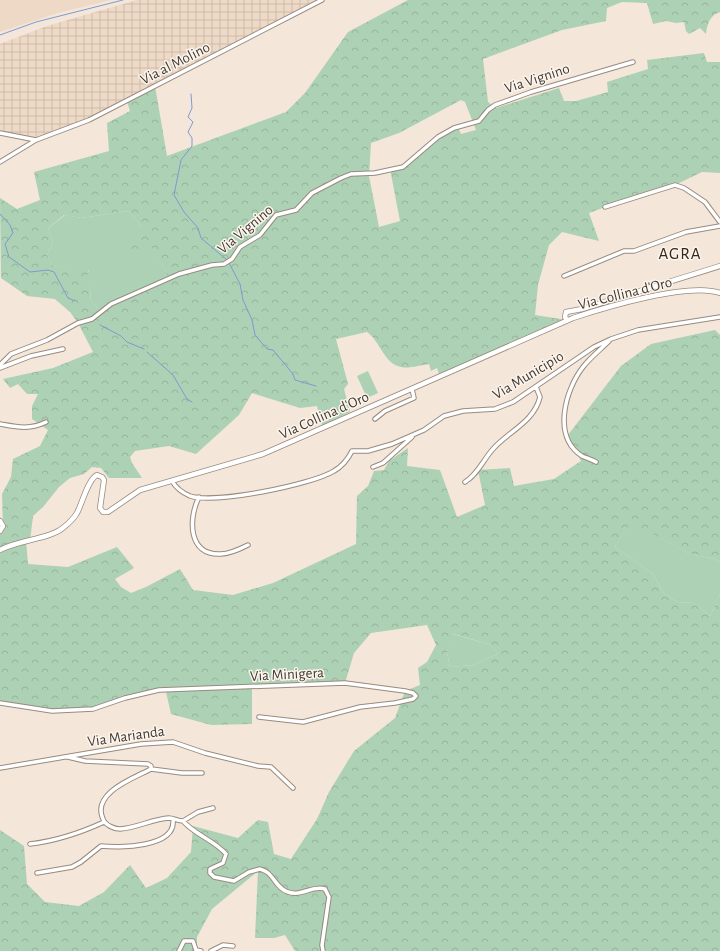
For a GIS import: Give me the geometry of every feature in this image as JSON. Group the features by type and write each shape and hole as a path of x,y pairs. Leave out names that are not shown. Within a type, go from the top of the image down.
{"street":[{"name":"Via al Molino","path":"0,162 36,140 89,120 321,0"},
{"name":"Via Vignino","path":"0,367 11,354 47,340 78,323 92,319 111,304 179,274 212,265 224,264 230,260 240,247 260,235 276,215 296,210 317,189 350,174 375,173 403,167 438,138 454,128 479,121 488,110 508,100 633,62"},
{"path":"0,133 36,140"},
{"path":"605,207 675,185 684,188 705,202 720,222"},
{"path":"564,276 624,251 634,251 686,232 720,226"},
{"path":"567,320 565,317 566,312 571,310 720,266"},
{"name":"Via Collina d'Oro","path":"0,550 15,543 50,534 65,527 77,513 94,477 100,475 104,480 100,505 101,511 105,513 136,492 250,460 567,320 595,311 685,290 704,289 720,293"},
{"name":"Via Municipio","path":"199,497 215,498 280,489 335,471 352,451 372,451 412,436 444,416 463,411 501,408 536,387 594,347 611,339 638,330 720,317"},
{"path":"596,462 582,456 568,441 565,431 566,406 574,382 582,368 611,339"},
{"path":"0,367 31,356 63,349"},
{"path":"465,482 474,475 492,450 532,415 540,397 536,387"},
{"path":"375,419 385,411 414,398 412,389"},
{"path":"0,424 22,428 38,426 46,422"},
{"path":"373,467 383,463 412,436"},
{"path":"172,481 184,493 199,497 195,505 192,526 194,539 200,547 214,554 221,554 248,545"},
{"path":"0,521 3,526 0,531"},
{"name":"Via Minigera","path":"0,703 52,711 93,709 153,690 345,683 405,691 416,696 413,699 395,703 360,707 303,722 259,717"},
{"name":"Via Marianda","path":"0,768 141,744 173,742 205,753 258,766 271,767 276,770 279,776 294,788"},
{"path":"67,757 85,760 148,764 151,766 151,769"},
{"path":"202,774 151,769 112,790 105,796 100,810 104,822 114,828 120,829 169,818 183,821 198,812 213,808"},
{"path":"37,873 72,867 81,862 101,846 115,848 158,841 168,833 173,820"},
{"path":"183,821 189,828 221,849 226,854 223,863 213,866 210,869 210,873 214,877 234,881 249,872 260,868 268,873 278,886 287,892 298,894 317,887 325,889 329,897 322,945 323,951"},
{"path":"30,844 51,841 76,834 104,822"},
{"path":"179,951 184,941 188,940 193,941 196,950 202,951"},
{"path":"211,951 223,945 233,946"}],"shaded area":[{"path":"0,0 111,0 58,13 0,32"},
{"path":"137,0 322,0 107,111 36,140 0,133 0,44 47,26"}],"green space":[{"path":"408,0 720,0 720,12 711,18 706,34 700,28 689,34 686,31 684,22 676,23 666,21 653,24 647,3 622,2 607,8 606,21 562,30 483,59 488,102 496,108 559,88 564,101 576,101 608,92 607,82 648,69 647,60 704,53 707,62 720,62 720,173 702,172 675,185 624,200 589,213 599,241 562,232 549,245 538,285 535,315 567,320 439,374 437,368 431,371 429,364 407,368 395,365 386,357 376,341 367,332 336,339 348,384 344,389 350,412 322,426 317,406 300,408 252,393 239,415 196,454 169,446 135,451 130,457 132,463 142,478 109,478 101,468 92,467 84,474 70,478 59,487 43,507 33,516 30,541 26,540 28,564 68,567 117,547 134,568 115,579 121,587 131,593 146,587 180,569 193,590 233,595 273,583 356,544 357,496 368,486 374,471 384,470 389,461 408,448 407,466 440,470 457,517 485,505 478,470 510,468 514,486 554,479 581,461 568,435 621,366 651,344 715,330 720,335 720,562 715,559 690,554 631,522 615,547 653,574 665,595 678,602 694,603 710,616 720,594 720,951 295,951 285,935 274,938 255,938 258,871 212,909 197,937 197,951 0,951 0,830 24,846 27,884 45,902 79,906 104,892 130,865 146,888 167,878 191,852 193,826 238,838 258,820 268,822 274,854 291,859 317,819 329,792 354,751 395,718 405,691 420,685 418,668 427,662 436,645 427,625 371,633 354,653 345,683 252,687 252,724 211,725 171,714 166,692 159,690 93,709 52,711 0,703 0,531 3,526 2,494 11,477 13,459 40,446 48,430 32,419 32,406 38,394 27,394 18,384 10,388 3,379 53,368 93,352 78,323 70,312 55,299 27,296 1,278 0,198 17,209 40,200 34,172 109,151 107,123 130,111 127,101 155,86 167,156 286,112 305,93 348,32","holes":["461,100 465,102 476,130 461,134 458,127 438,137 403,167 390,169 400,221 379,227 369,176 371,143 399,133","129,211 142,227 128,247 137,257 152,247 169,278 101,311 91,302 90,288 86,281 89,269 53,266 47,255 53,243 48,228 64,215 81,218","454,634 491,645 498,654 473,665 450,667 447,652"]},
{"path":"129,211 142,227 169,278 101,311 91,302 90,288 85,281 89,270 53,266 47,255 53,243 48,228 65,215 81,218"},
{"path":"368,371 378,393 367,398 357,376"},
{"path":"631,521 690,554 715,559 720,562 720,594 710,616 694,603 678,602 665,595 653,574 615,547"},
{"path":"453,634 491,645 498,654 473,665 450,667 447,652"}],"waterway":[{"path":"0,35 36,22 123,0"},
{"path":"191,94 192,108 188,117 193,122 188,132 192,138 192,146 181,160 174,195 184,212 198,228 201,238 227,260"},
{"path":"0,214 10,225 13,233 5,244 9,257 30,272 48,270 54,272 68,298 75,301"},
{"path":"229,263 240,284 243,300 252,320 255,335 267,349 273,350 293,374 295,380 316,386"},
{"path":"100,325 121,336 127,342 144,349"},
{"path":"147,352 173,375 187,399 192,402"}],"district":[{"name":"AGRA","path":"680,253"}]}
